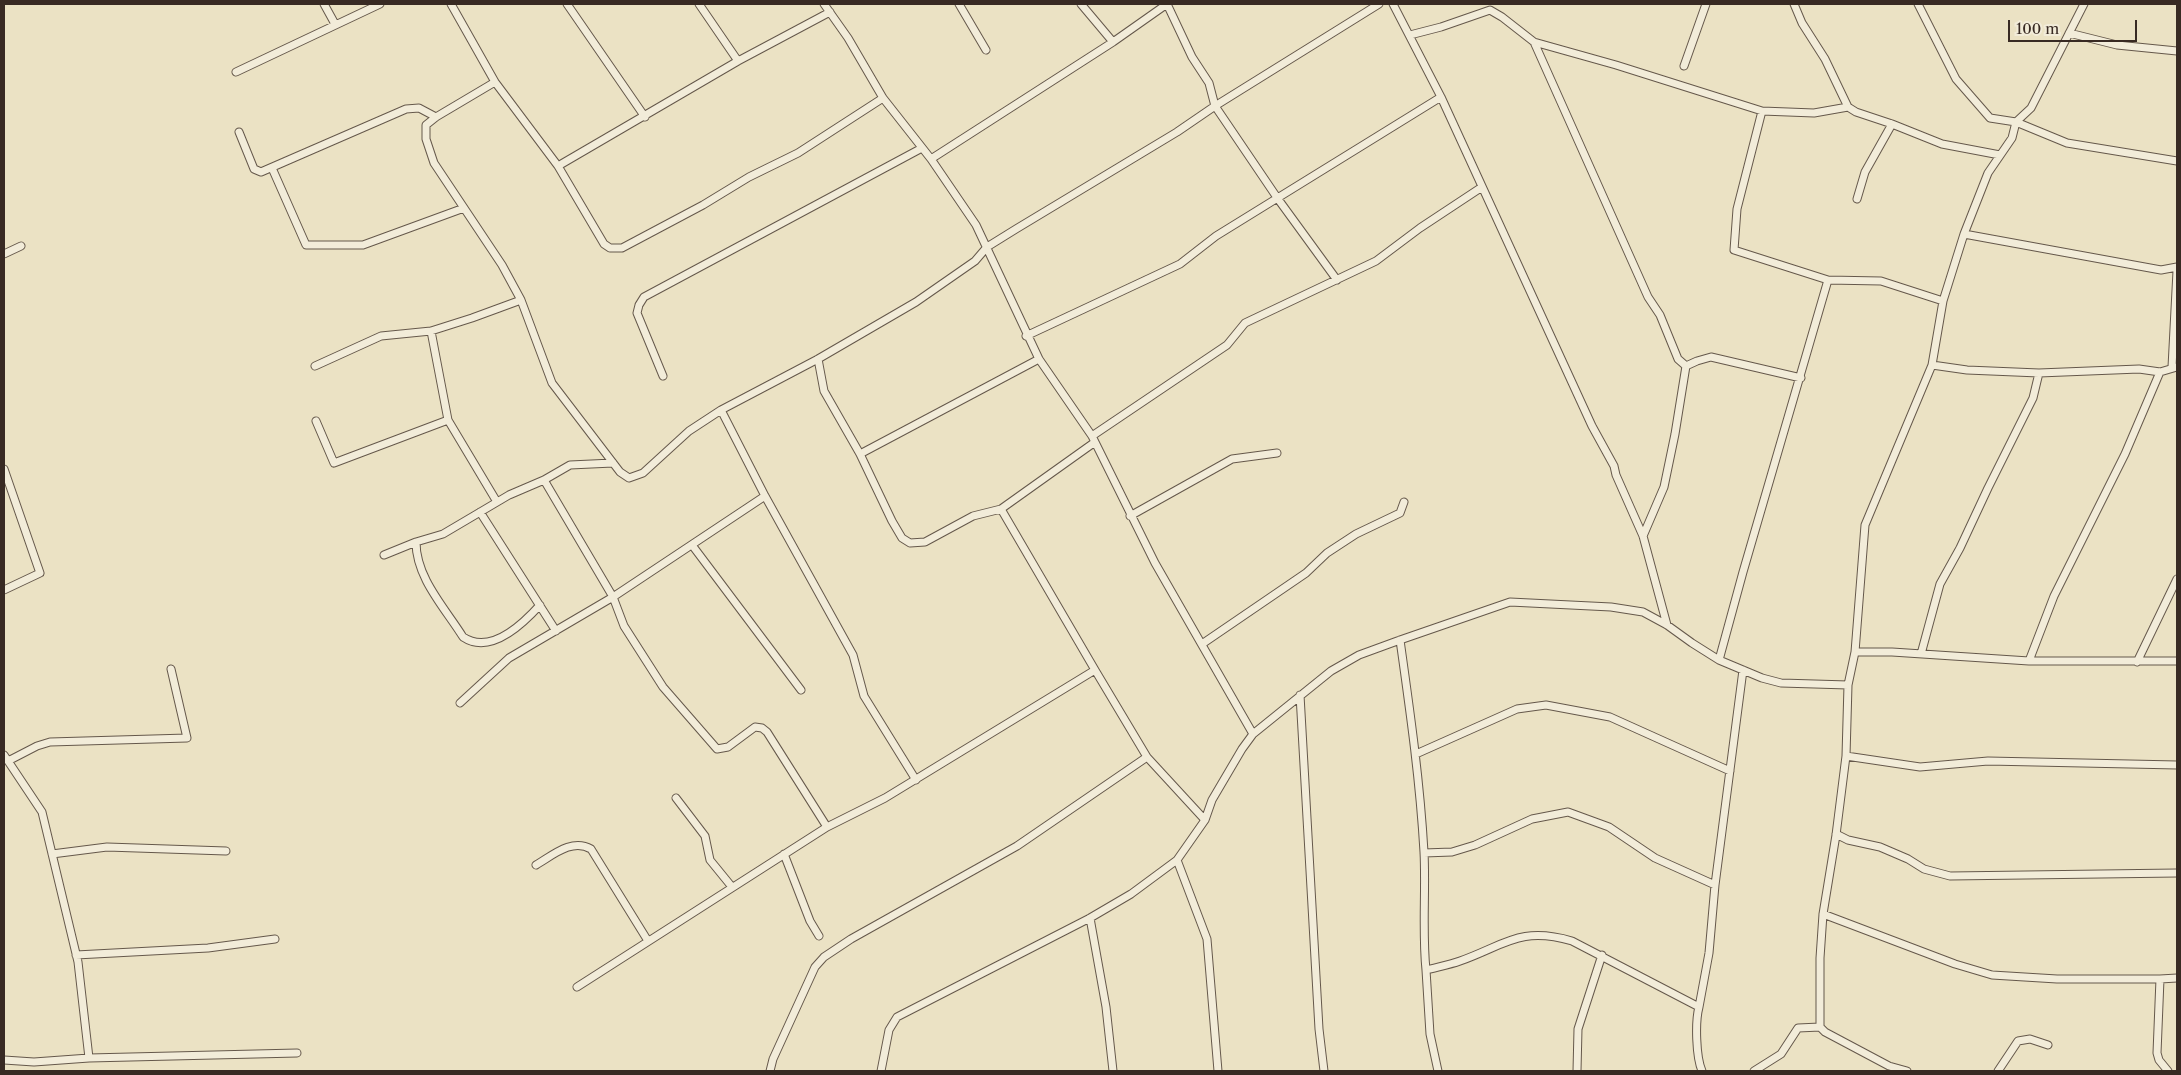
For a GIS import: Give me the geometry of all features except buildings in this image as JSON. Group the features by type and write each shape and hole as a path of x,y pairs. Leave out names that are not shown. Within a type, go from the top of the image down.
{"street":[{"path":"324,4 335,24"},
{"path":"236,72 380,4"},
{"path":"451,4 495,82 558,166 604,244 610,248 622,248 703,205 749,177 798,153 883,98"},
{"path":"567,4 645,117"},
{"path":"699,4 738,61"},
{"path":"824,4 848,38 883,98 931,159 976,225 1026,336 1039,359 1093,439 1130,516 1169,588 1253,734"},
{"path":"959,4 986,50"},
{"path":"1081,4 1113,42"},
{"path":"931,159 1113,42 1167,4 1192,57 1209,83 1215,106 1278,199 1337,280"},
{"path":"495,82 436,117 426,125 426,139 434,163 502,265 521,300 552,383 620,472 629,478 643,473 689,431 722,410 818,359 916,302 975,261 987,247 1178,132 1215,106 1379,4"},
{"path":"1393,4 1440,97 1592,426 1614,466 1616,475 1643,536 1667,625"},
{"path":"1684,66 1706,4"},
{"path":"1794,4 1802,23 1825,59 1848,107 1856,112 1942,144 2000,155"},
{"path":"1918,4 1956,79 1974,102 1990,118 2016,122 2067,143 2177,161"},
{"path":"1907,1071 1890,1069 1825,1032 1820,1027 1820,958 1823,914 1846,756 1848,685 1855,652 1865,525 1932,365 1943,301 1964,234 1988,173 2012,138 2016,122 2031,108 2084,4"},
{"path":"1410,35 1441,27 1490,10 1534,42 1616,65 1675,86 1762,111 1814,114 1848,107"},
{"path":"558,166 645,117 738,61 830,12"},
{"path":"2069,33 2117,45 2177,51"},
{"path":"1534,42 1648,297 1660,315 1678,360 1686,366"},
{"path":"1026,336 1180,264 1216,236 1440,97"},
{"path":"239,132 254,169 261,172 406,109 419,108 436,117"},
{"path":"1762,111 1737,209 1734,250 1828,280 1880,280 1943,301"},
{"path":"1857,199 1865,172 1892,124"},
{"path":"663,376 637,312 644,297 922,148"},
{"path":"272,168 306,246 363,245 464,208"},
{"path":"818,359 824,391 860,454 892,521 902,538 910,543 924,542 973,516 1001,509 1093,439 1228,345 1245,323 1376,261 1420,228 1482,187"},
{"path":"1932,365 1967,370 2039,373 2139,369 2160,372 2175,367 2177,269 2161,270 1964,234"},
{"path":"4,254 21,246"},
{"path":"1719,660 1828,280"},
{"path":"315,366 381,336 431,331 521,300"},
{"path":"431,331 448,420 497,502"},
{"path":"1686,366 1711,358 1801,378"},
{"path":"860,454 1039,359"},
{"path":"1643,536 1664,487 1676,434 1686,366"},
{"path":"2029,661 2054,596 2125,454 2160,372"},
{"path":"1921,654 1940,584 1960,548 2033,398 2039,373"},
{"path":"722,410 765,496 853,654 864,696 916,780"},
{"path":"316,421 334,463 448,420"},
{"path":"1130,516 1232,459 1277,453"},
{"path":"384,555 416,542 443,534 497,502 544,480 570,465 613,463"},
{"path":"4,473 17,504 40,574 4,590"},
{"path":"544,480 613,598 624,626 663,687 717,749 728,747 755,727 762,728 767,732 827,827"},
{"path":"460,703 509,658 613,598 765,496"},
{"path":"1202,644 1306,573 1327,554 1356,534 1400,513 1404,502"},
{"path":"1001,509 1147,757 1205,820"},
{"path":"480,512 556,631"},
{"path":"416,542 416,550 424,577 463,636 471,642 487,642 506,635 530,616 540,605"},
{"path":"692,545 801,690"},
{"path":"2137,662 2177,579"},
{"path":"881,1071 889,1030 897,1018 1090,918 1131,894 1177,860 1205,820 1212,800 1253,734 1300,694 1331,671 1359,655 1510,602 1611,607 1643,612 1667,625 1719,660 1781,683 1848,685"},
{"path":"1400,640 1416,754 1424,852 1423,946 1430,1034 1438,1071"},
{"path":"1855,652 2029,661 2177,661"},
{"path":"89,1058 76,955 42,812 6,758 50,742 187,738 171,669"},
{"path":"577,987 827,827 886,798 1095,670"},
{"path":"1702,1071 1698,1053 1697,1014 1709,953 1715,885 1743,670"},
{"path":"1300,694 1318,1010 1324,1071"},
{"path":"1416,754 1517,709 1546,706 1610,717 1730,771"},
{"path":"1846,756 1920,767 1988,762 2177,765"},
{"path":"770,1071 773,1059 815,967 824,957 851,939 1017,846 1147,757"},
{"path":"676,798 696,822 704,836 710,860 732,887"},
{"path":"1424,852 1452,852 1475,845 1532,818 1568,812 1609,827 1655,858 1715,885"},
{"path":"1836,834 1848,840 1880,847 1908,859 1924,869 1950,876 2177,873"},
{"path":"536,865 575,844 582,844 591,849 648,941"},
{"path":"52,854 107,847 226,851"},
{"path":"784,854 810,921 819,936"},
{"path":"1177,860 1207,939 1218,1071"},
{"path":"1823,914 1946,961 1992,976 2057,979 2177,978"},
{"path":"1090,918 1106,1007 1114,1071"},
{"path":"1426,970 1460,961 1510,939 1524,936 1559,937 1602,955 1699,1007"},
{"path":"76,955 208,948 275,939"},
{"path":"1577,1071 1578,1029 1602,955"},
{"path":"2160,978 2157,1053 2159,1060 2168,1071"},
{"path":"1754,1071 1781,1054 1798,1028 1820,1027"},
{"path":"1998,1071 2018,1041 2030,1039 2048,1045"},
{"path":"4,1060 34,1062 89,1058 297,1053"}]}
